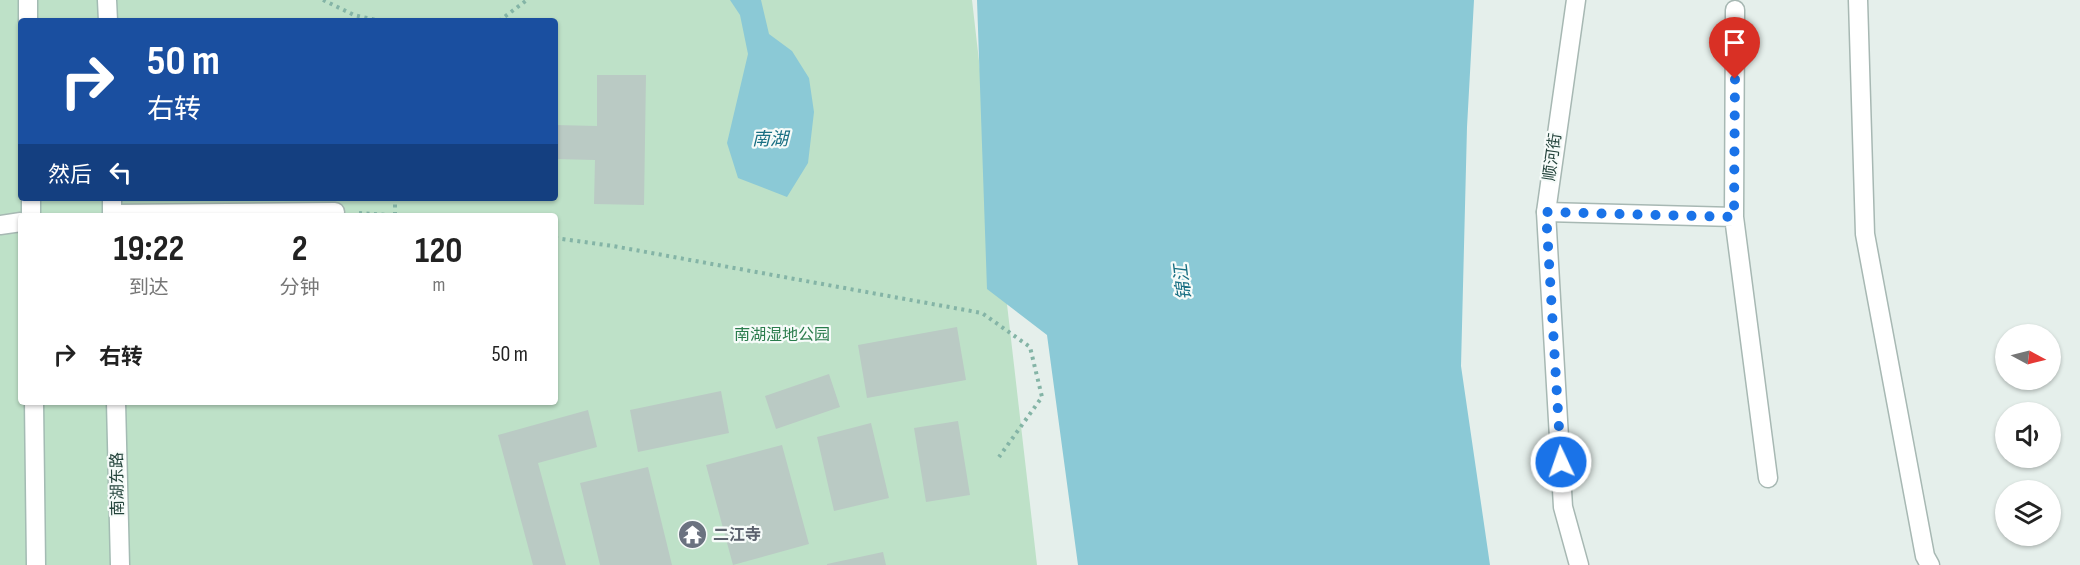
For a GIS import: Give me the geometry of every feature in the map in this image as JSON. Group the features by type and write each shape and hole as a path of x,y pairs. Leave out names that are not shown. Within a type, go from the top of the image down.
{"street":[{"path":"28,0 28,18"},
{"path":"107,0 108,18"},
{"name":"顺河街","path":"1576,0 1546,212 1563,507 1579,565"},
{"path":"1858,0 1865,234 1925,556 1930,565"},
{"path":"1735,10 1734,217 1768,478"},
{"path":"112,209 335,212"},
{"path":"1546,212 1734,217"},
{"path":"0,225 18,222"},
{"path":"34,405 36,565"},
{"name":"南湖东路","path":"116,405 120,565"}],"path":[{"path":"322,0 354,15 367,18"},
{"path":"504,18 527,0"},
{"path":"335,212 355,213"},
{"path":"558,238 614,246 982,313 1030,347 1042,397 999,457"}],"green space":[{"name":"南湖湿地公园","path":"0,0 972,0 1037,565 0,565"}],"water":[{"name":"南湖","path":"730,0 761,0 769,34 792,51 809,78 814,112 808,163 787,197 738,178 727,143 748,54 740,15"},
{"name":"锦江","path":"977,0 1474,0 1467,127 1461,366 1490,565 1078,565 1047,335 987,289"}],"building":[{"path":"597,75 646,75 644,205 594,204 595,160 558,159 558,125 597,126"},
{"path":"957,327 966,380 867,398 858,345"},
{"path":"829,374 840,407 776,429 765,396"},
{"path":"721,391 729,433 638,452 630,410"},
{"path":"588,410 597,447 538,463 566,565 533,565 498,435"},
{"path":"958,421 970,495 926,502 914,428"},
{"path":"871,423 889,498 834,511 817,437"},
{"path":"782,445 809,544 733,565 706,465"},
{"path":"648,467 672,565 600,565 580,483"},
{"path":"883,552 886,565 827,565 827,564"}],"place":[{"name":"二江寺","path":"692,535"}],"route":[{"path":"1561,462 1546,212 1734,217 1735,79"}]}
